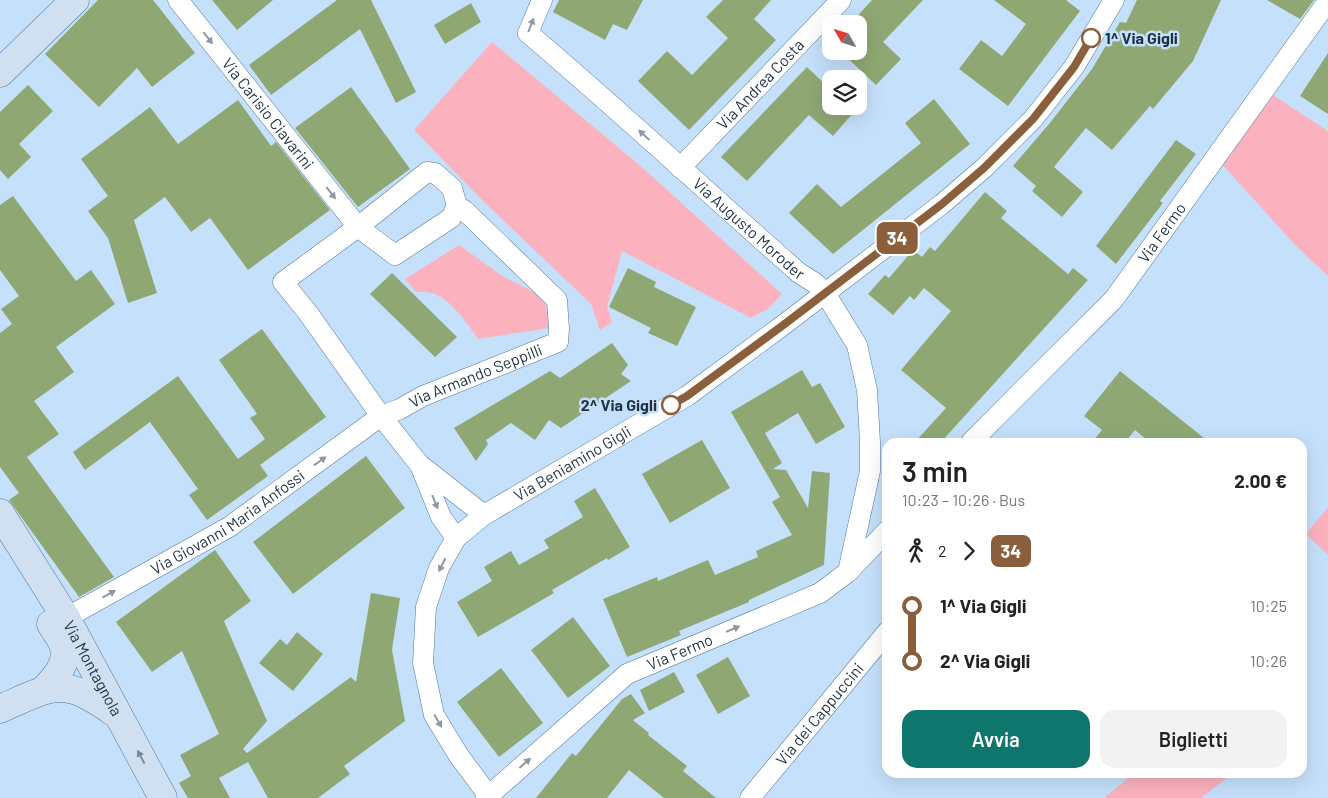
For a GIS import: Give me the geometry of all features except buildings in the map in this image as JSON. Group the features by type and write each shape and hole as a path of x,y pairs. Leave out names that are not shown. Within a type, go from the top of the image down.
{"street":[{"path":"0,72 75,0"},
{"name":"Via Carisio Ciavarini","path":"178,0 358,227 396,255 452,218 457,206"},
{"name":"Via Augusto Moroder","path":"542,0 528,33 799,273 815,283 824,293 857,345 867,390 870,471 848,572"},
{"name":"Via Andrea Costa","path":"680,168 841,0"},
{"name":"Via Beniamino Gigli","path":"487,796 459,756 434,715 422,663 426,607 440,568 456,538 484,515 687,396 942,204 984,168 1033,119 1074,67 1114,0"},
{"name":"Via Fermo","path":"975,438 1114,299 1328,1"},
{"path":"457,206 452,188 435,174 427,172 358,227 283,282 381,416 419,464 484,515"},
{"name":"Via Armando Seppilli","path":"381,416 400,409 423,396 558,342 565,303 557,300 465,211 457,206"},
{"name":"Via Giovanni Maria Anfossi","path":"66,618 229,527 381,416"},
{"path":"419,464 441,517 456,538"},
{"name":"Via Montagnola","path":"0,513 66,618 163,798"},
{"name":"Via Fermo","path":"487,796 627,674 820,593 848,572 882,536"},
{"name":"Via Montagnola","path":"19,543 15,562 64,648 64,659 58,674 44,690"},
{"name":"Via dei Cappuccini","path":"750,798 882,638"},
{"path":"0,709 44,690 65,687 96,699 118,716"}],"shaded area":[{"path":"492,42 644,169 782,294 769,308 751,318 622,251 607,307 612,322 600,330 591,304 483,201 414,130"},
{"path":"1273,95 1328,131 1328,276 1296,246 1221,163"},
{"path":"459,245 501,275 545,298 549,328 478,339 458,312 445,300 432,293 416,292 405,279"},
{"path":"1328,507 1328,555 1307,533"},
{"path":"1129,778 1227,778 1201,798 1105,797"}],"bus line":[{"name":"34","path":"671,405 687,396 782,326 942,204 984,168 1033,119 1074,67 1091,38"}],"place":[{"name":"1^ Via Gigli","path":"1091,38"},
{"name":"2^ Via Gigli","path":"671,405"}]}
